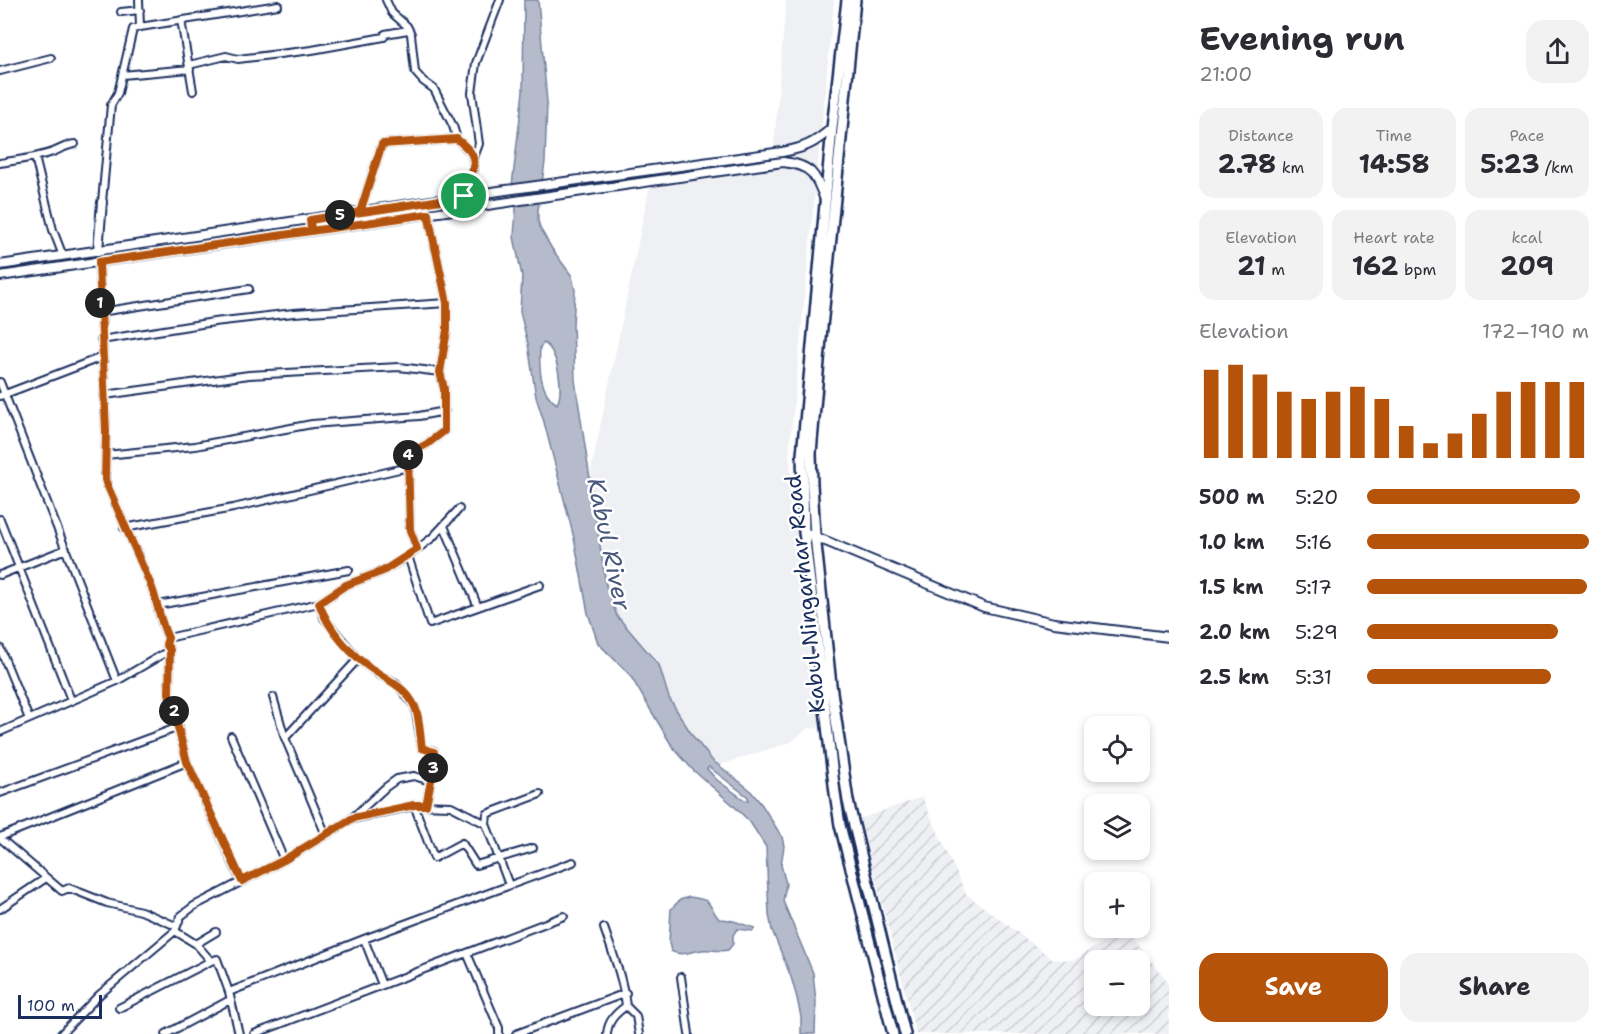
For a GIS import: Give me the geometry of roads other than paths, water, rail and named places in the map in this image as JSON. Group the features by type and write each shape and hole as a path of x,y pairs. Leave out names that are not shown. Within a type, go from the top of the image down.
{"highway":[{"name":"Kabul Ningarhar Road","path":"847,0 832,128 802,454 804,532 840,825 893,1034"},
{"name":"Kabul Ningarhar Road","path":"855,0 811,453 815,535 831,685 848,801 905,1034"},
{"path":"882,988 892,986"}],"street":[{"path":"140,0 140,27"},
{"path":"386,0 392,13 408,30 413,40 415,72 434,89 457,139 471,153 474,169 464,196"},
{"path":"473,160 479,144 472,93 476,63 500,0"},
{"path":"98,251 111,105 118,93 133,29 278,5"},
{"path":"120,12 140,10"},
{"path":"181,20 193,91"},
{"path":"122,75 190,67 226,56 238,59 312,50 384,37 385,33 408,30"},
{"path":"0,71 51,58"},
{"path":"0,265 793,150 817,141 832,128"},
{"path":"360,212 382,144 457,139"},
{"path":"0,162 35,157 75,144"},
{"path":"35,157 53,230 63,256"},
{"path":"0,276 783,162 800,164 811,171 819,183 825,202"},
{"path":"417,549 410,530 408,454 427,444 444,431 445,411 444,389 440,372 447,330 447,303 428,214"},
{"path":"310,220 311,231"},
{"path":"99,262 105,395 105,480 158,605 159,621 168,638 166,644 170,650 169,693 187,762 242,881"},
{"path":"100,312 249,289"},
{"path":"101,340 214,322 294,313 447,303"},
{"path":"3,395 102,357"},
{"path":"105,395 249,375 399,367 440,372"},
{"path":"0,382 3,395 117,681"},
{"path":"106,455 195,446 312,424 419,416 445,411"},
{"path":"124,528 233,508 408,468"},
{"path":"168,638 319,603 346,585 383,571 408,556 444,526 459,509"},
{"path":"0,519 71,700"},
{"path":"444,526 478,607"},
{"path":"804,532 984,607 1054,623 1169,637"},
{"path":"0,575 66,549"},
{"path":"408,556 430,624 540,585"},
{"path":"158,605 349,570"},
{"path":"319,603 324,618 358,659 378,674 396,683 415,707 422,748 434,752 426,805"},
{"path":"0,648 29,719"},
{"path":"0,732 117,681 170,650"},
{"path":"285,738 358,659"},
{"path":"273,697 285,738 326,835"},
{"path":"0,793 179,727"},
{"path":"231,736 284,860"},
{"path":"187,762 0,838 3,846 17,852 62,891 69,888 107,903 141,911 176,928 196,944 211,961"},
{"path":"61,1034 99,995 176,928 181,916 194,906 284,860 326,835 351,819 397,779 414,776 430,781"},
{"path":"509,885 486,824 487,814 489,811 540,794"},
{"path":"351,819 414,805 426,805 451,806 486,824"},
{"path":"414,805 434,858 462,843 476,865 533,848"},
{"path":"166,1034 230,996 363,939 573,862"},
{"path":"0,909 46,878"},
{"path":"254,1034 564,916"},
{"path":"603,928 621,975 626,993 626,1006 636,1016 639,1034"},
{"path":"196,944 216,932"},
{"path":"363,939 382,985"},
{"path":"467,953 499,1028 499,1034"},
{"path":"119,1008 217,958 230,996 239,1034"},
{"path":"681,977 689,1034"},
{"path":"516,1034 626,993"},
{"path":"607,1034 611,1020 626,1006"}],"water":[{"path":"524,0 538,0 547,102 545,162 538,221 552,249 572,276 575,290 573,325 575,380 606,585 617,616 659,665 669,698 692,735 712,760 749,789 782,837 784,846 781,865 786,884 783,901 813,973 816,1002 815,1034 801,1034 801,1017 797,998 772,930 769,915 766,847 750,822 693,770 672,746 630,675 598,643 588,613 574,538 536,397 528,344 520,312 522,276 514,237 516,209 512,186 523,91","holes":["544,343 553,354 558,371 560,390 557,404 547,393 541,378 540,347","709,767 748,797 748,801 717,780 707,769"]},
{"path":"689,897 706,901 719,919 755,928 753,931 737,929 733,935 733,944 728,950 675,953 671,951 669,943 671,909 680,900"}],"water label":[{"name":"Kabul River","path":"609,544"}]}
